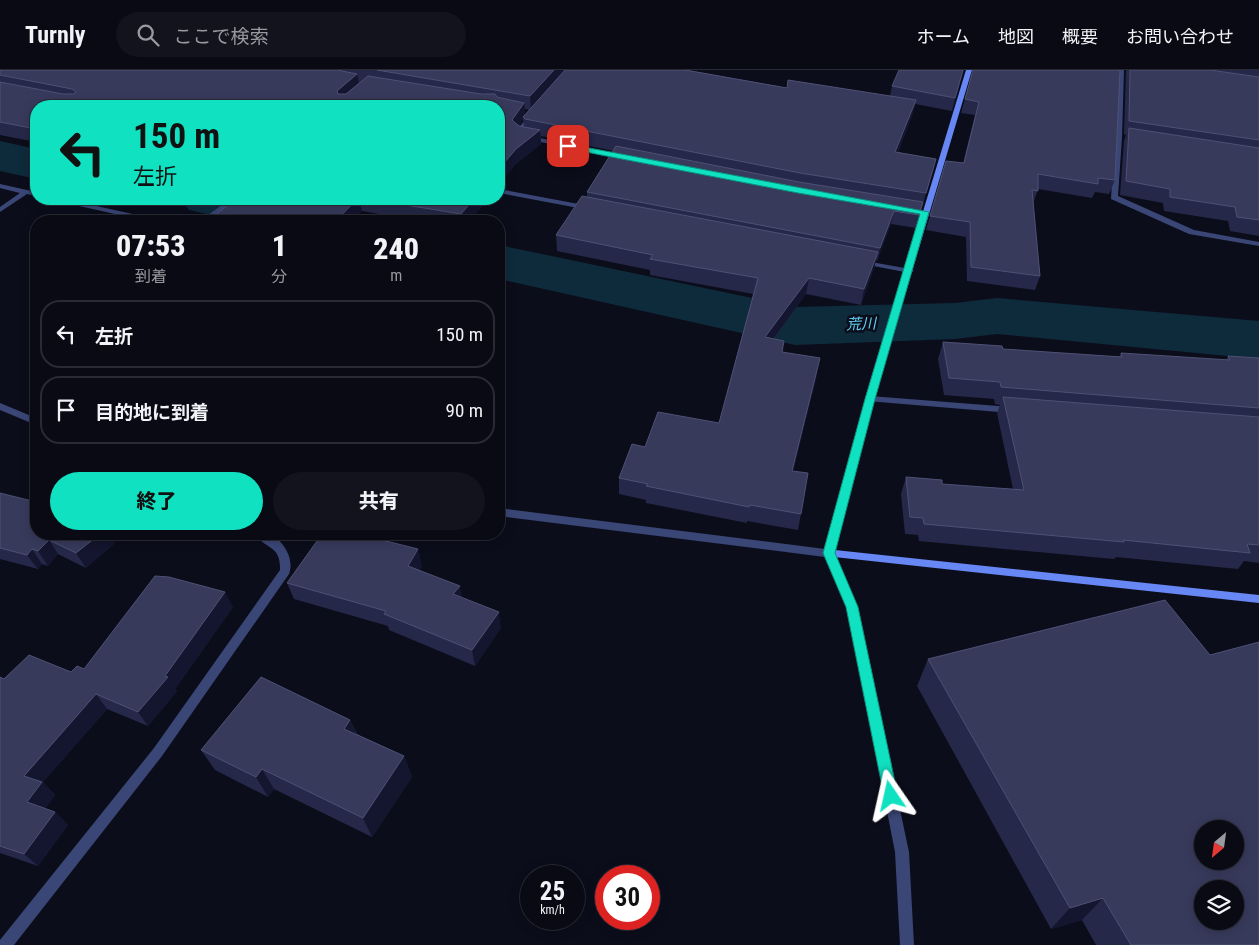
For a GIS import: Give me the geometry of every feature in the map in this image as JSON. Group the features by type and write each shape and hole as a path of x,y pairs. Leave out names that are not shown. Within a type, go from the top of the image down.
{"street":[{"path":"907,945 902,852 858,631 852,607 829,553 870,399 969,70"},
{"path":"1121,70 1119,137 1114,197 1192,232 1259,244"},
{"path":"540,106 519,130 518,132 523,137 635,159"},
{"path":"525,112 534,114"},
{"path":"1119,137 1128,139"},
{"path":"0,186 30,193"},
{"path":"0,210 26,192"},
{"path":"505,192 594,209"},
{"path":"84,205 128,215"},
{"path":"216,215 227,205"},
{"path":"915,210 925,212"},
{"path":"856,260 910,271"},
{"path":"870,399 1020,411"},
{"path":"0,406 30,419"},
{"path":"505,513 829,553 1259,599"},
{"path":"5,945 158,752 285,571 286,559 284,552 268,540"}],"building":[{"path":"0,70 337,70 357,74 337,91 338,94 346,94 368,76 481,94 495,94 497,97 524,103 512,120 519,126 540,130 516,149 505,162 505,100 30,100 30,128 0,122 0,82 63,94 74,94 76,92 72,89 0,75"},
{"path":"377,70 554,70 530,96"},
{"path":"565,70 685,70 787,88 788,80 916,100 895,152 936,159 926,193 800,173 525,119 523,117"},
{"path":"899,70 963,70 955,98 892,86"},
{"path":"973,70 1120,70 1115,180 1098,178 1098,184 1038,174 1038,191 1032,190 1040,276 971,267 970,222 930,216 946,161 964,163 979,102 965,99"},
{"path":"1130,70 1210,70 1259,77 1259,140 1129,121"},
{"path":"1129,128 1259,148 1259,220 1237,217 1235,207 1170,197 1170,189 1126,181"},
{"path":"616,146 799,182 923,202 919,215 894,211 880,248 587,192"},
{"path":"582,196 878,252 864,289 809,278 765,337 784,341 782,352 820,358 792,471 808,473 801,514 750,505 749,507 646,486 648,484 619,478 632,444 645,447 658,412 719,423 758,278 650,259 653,255 556,235"},
{"path":"228,205 351,205 342,215 216,215"},
{"path":"406,205 469,205 461,214"},
{"path":"943,342 1002,346 1003,349 1122,357 1121,353 1230,360 1228,356 1259,358 1259,408 1001,387 1000,382 949,378"},
{"path":"1003,397 1259,417 1259,545 1247,544 1250,553 1123,540 1124,542 924,524 923,518 910,517 906,477 942,480 942,484 1024,490"},
{"path":"0,493 30,500 30,540 49,540 38,551 32,549 27,555 0,548"},
{"path":"49,540 92,540 76,553"},
{"path":"318,540 382,540 418,549 408,566 460,586 453,594 499,612 472,650 384,614 386,611 287,583"},
{"path":"155,576 169,577 225,592 165,676 168,677 138,712 96,694 24,776 42,782 27,802 55,812 24,854 0,846 0,677 4,679 29,655 71,672 77,666 84,669"},
{"path":"1165,600 1210,655 1259,642 1259,945 1131,945 1103,898 1070,908 928,659"},
{"path":"261,677 350,720 344,729 404,756 363,818 262,769 256,777 201,750"}],"waterway":[{"name":"荒川","path":"0,156 30,163"},
{"name":"荒川","path":"235,205 280,215"},
{"name":"荒川","path":"505,263 795,326 955,321 997,316 1259,340"}],"route":[{"path":"568,146 798,191 925,212 910,271 870,399 829,553 852,607 862,647 891,796"}]}
